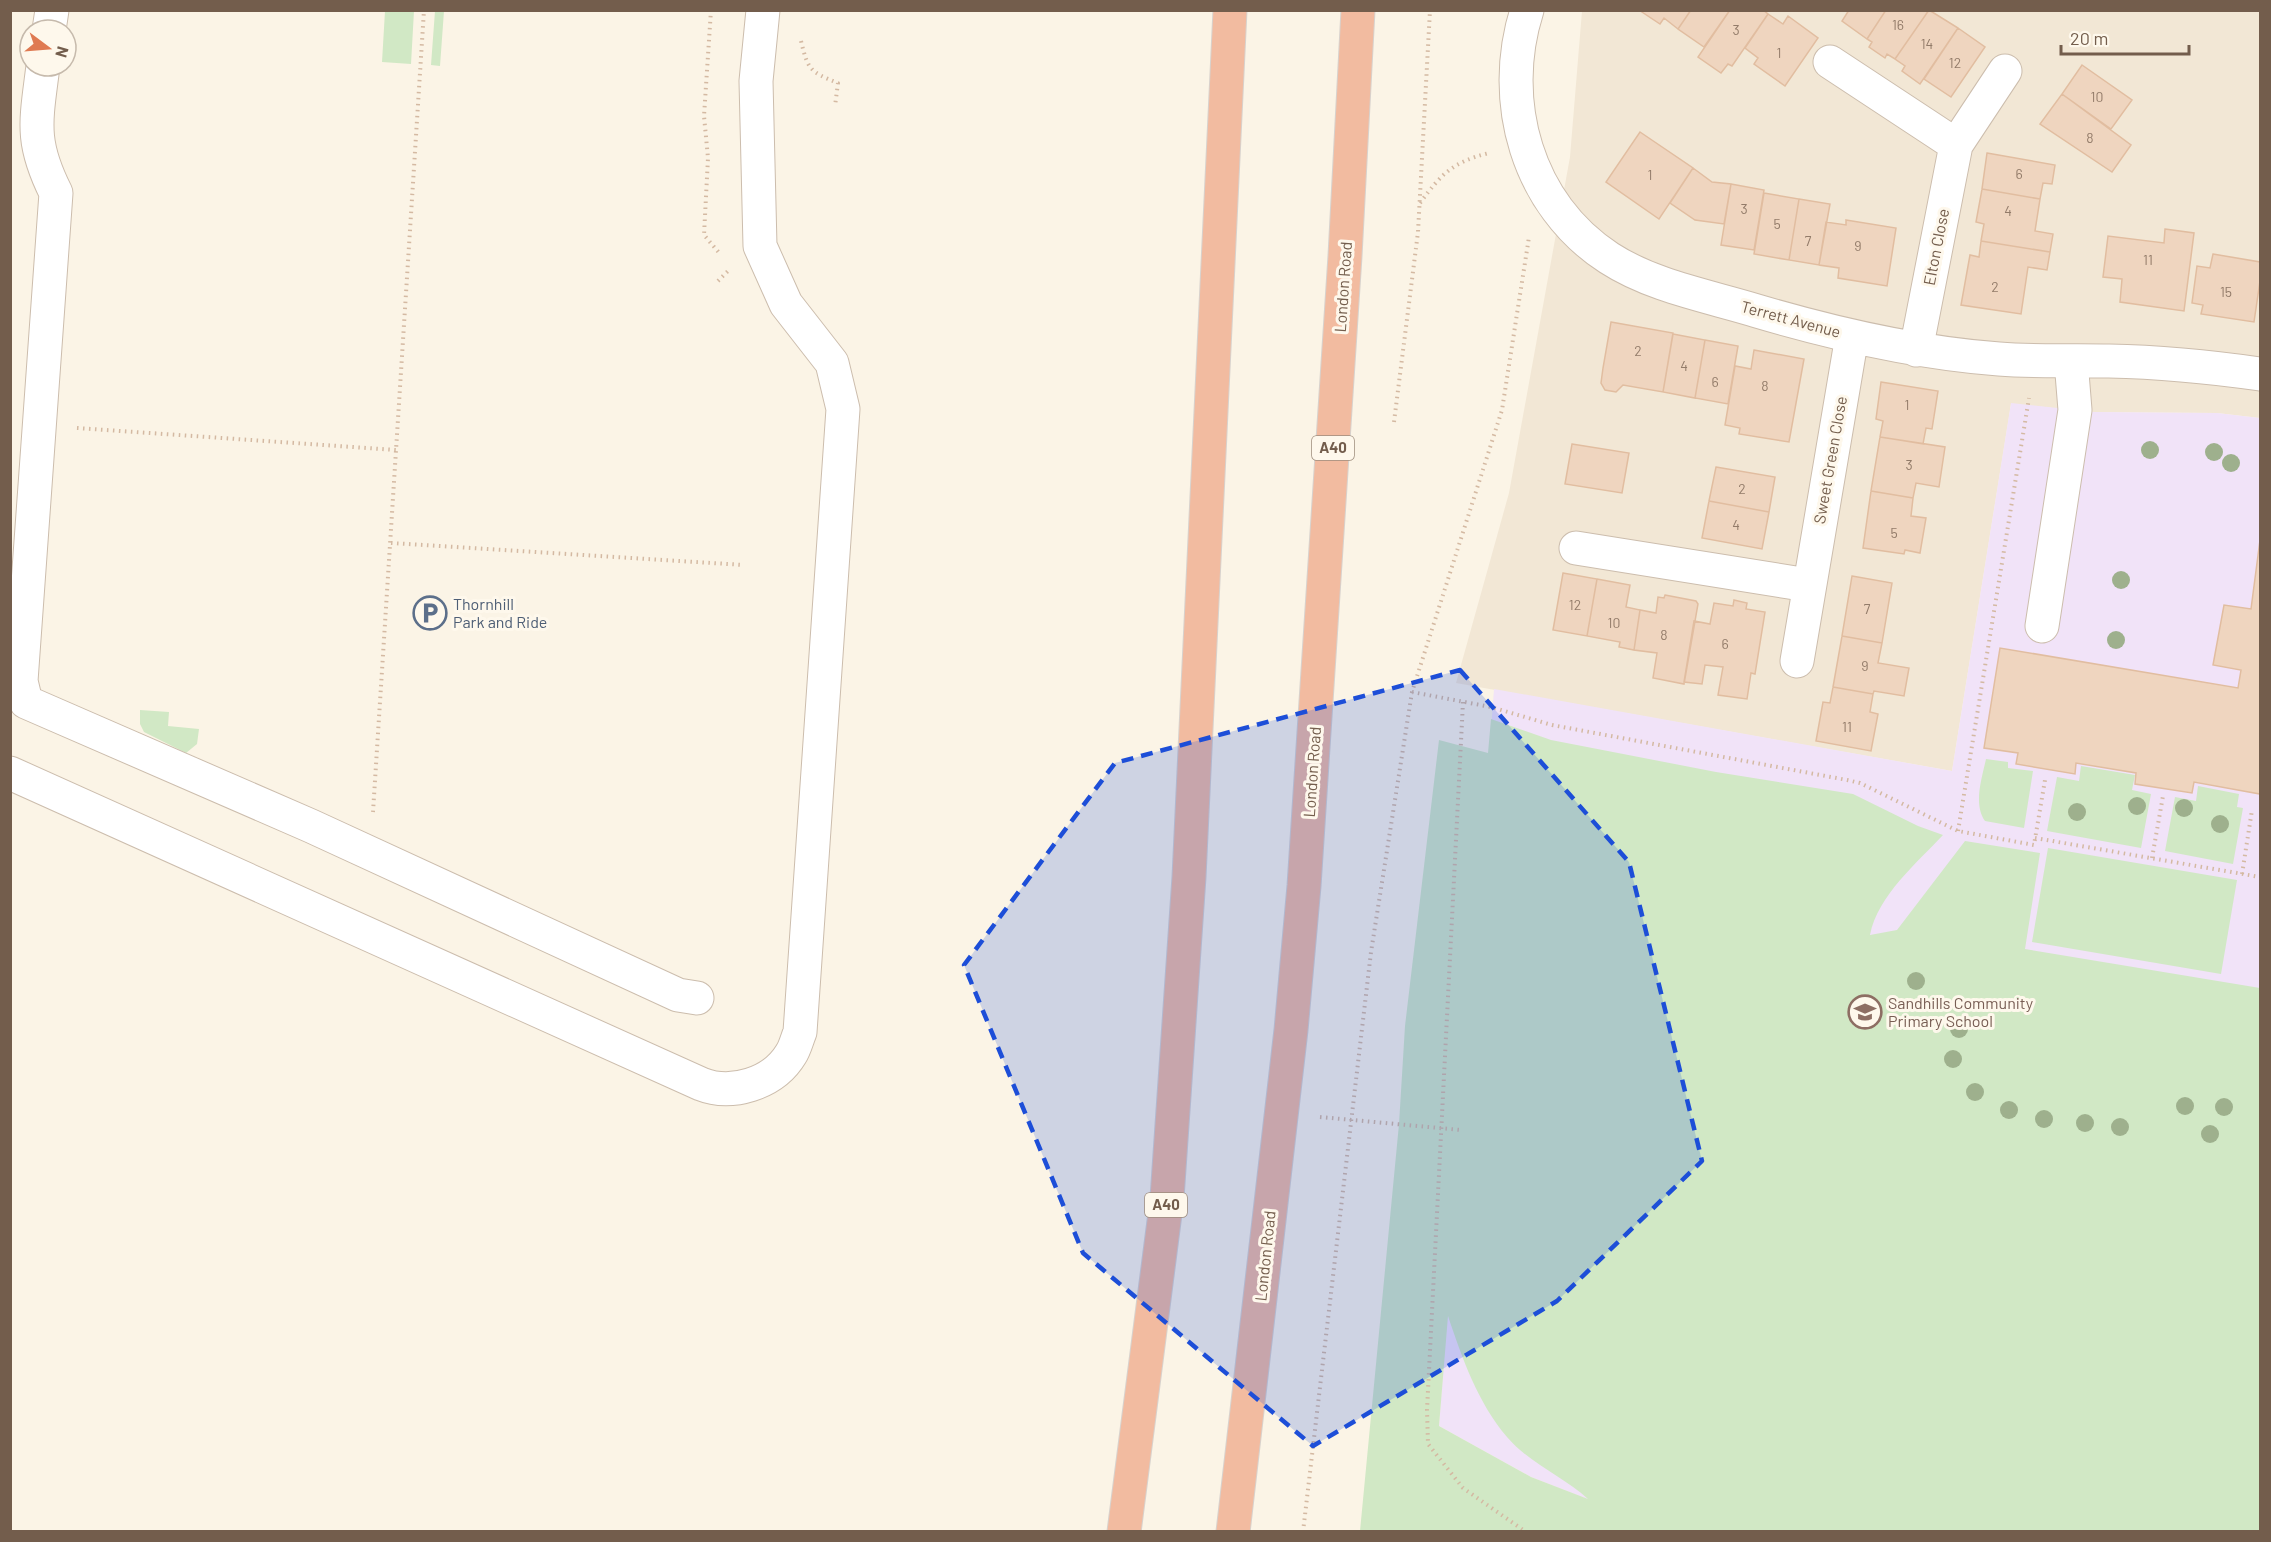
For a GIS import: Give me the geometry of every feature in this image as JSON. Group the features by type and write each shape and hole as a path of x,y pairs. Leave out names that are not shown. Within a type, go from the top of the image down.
{"highway":[{"name":"A40","path":"1124,1532 1167,1198 1189,877 1230,10"},
{"name":"London Road","path":"1233,1532 1292,1030 1304,886 1345,256 1358,10"}],"street":[{"path":"10,773 715,1090 731,1091 756,1083 776,1071 790,1055 800,1032 843,409 832,363 786,304 760,246 756,81 763,10"},
{"name":"Terrett Avenue","path":"1527,10 1515,58 1514,87 1519,125 1542,190 1582,237 1610,259 1638,272 1777,317 1916,350 2034,362 2110,361 2260,374"},
{"path":"1830,62 1956,145"},
{"name":"Elton Close","path":"1916,350 1956,145 2005,71"},
{"path":"41,78 35,129 41,164 56,193 21,681 26,702 370,854 678,995 697,998"},
{"name":"Sweet Green Close","path":"1797,661 1808,585 1852,336"},
{"path":"2042,626 2075,410 2071,362"},
{"path":"1576,548 1808,585"}],"path":[{"path":"370,854 424,10"},
{"path":"711,10 704,116 708,158 704,235 724,259"},
{"path":"1394,422 1420,203 1430,10"},
{"path":"801,31 807,67 818,75 837,83 835,106"},
{"path":"1420,203 1434,183 1462,159 1490,153"},
{"path":"1303,1532 1371,952 1412,692 1502,410 1529,234 1542,190"},
{"path":"718,281 731,268"},
{"path":"1958,831 2034,362"},
{"path":"40,425 396,450"},
{"path":"391,543 744,565"},
{"path":"1412,692 1491,707 1552,725 1860,783 1958,831 2034,845 2045,780"},
{"path":"1463,702 1427,1398 1428,1444 1463,1488 1526,1532"},
{"path":"2152,858 2163,796"},
{"path":"2242,874 2252,810"},
{"path":"2035,838 2260,877"},
{"path":"1281,1114 1461,1130"}],"highlighted area":[{"path":"1460,670 1629,862 1702,1161 1557,1301 1313,1446 1083,1253 964,965 1115,763"}],"shaded area":[{"path":"1582,11 2260,11 2260,418 2217,413 2094,412 2011,404 1952,771 1456,683 1509,493 1570,157"},
{"name":"Sandhills Community Primary School","path":"2011,403 2094,412 2217,413 2260,418 2260,1531 1669,1531 1531,1477 1439,1426 1494,689 1952,771"}],"green space":[{"path":"385,11 414,11 411,64 382,62"},
{"path":"435,11 444,11 440,66 431,65"},
{"path":"140,710 169,712 168,726 199,729 197,744 186,753 144,732 140,724"},
{"name":"Sandhills Community Primary School","path":"1491,719 1551,740 1716,772 1853,794 1918,826 1943,835 1890,893 1874,920 1870,935 1897,930 1965,841 2040,853 2025,949 2260,988 2260,1531 1360,1531 1399,1124 1405,1026 1439,740 1488,753","holes":["1448,1316 1479,1395 1497,1424 1526,1455 1588,1499 1531,1477 1439,1426"]},
{"path":"1986,759 2008,762 2008,768 2033,771 2024,828 1985,821 1981,814 1979,799"},
{"path":"2081,766 2135,775 2132,790 2151,794 2141,848 2047,831 2057,777 2079,781"},
{"path":"2198,786 2239,794 2237,807 2243,808 2233,864 2165,851 2175,797 2196,801"},
{"path":"2048,848 2237,880 2221,974 2032,942"}],"building":[{"path":"1639,10 1691,10 1678,29 1664,18 1660,24"},
{"path":"1691,10 1730,10 1704,47 1678,29"},
{"path":"1730,10 1763,10 1768,14 1732,66 1728,64 1721,73 1698,57"},
{"path":"1849,10 1886,10 1867,39 1842,21"},
{"path":"1886,10 1929,10 1895,59 1887,54 1885,58 1869,47 1872,42 1867,39"},
{"path":"1929,10 1958,28 1920,84 1902,71 1905,66 1895,59"},
{"path":"1768,14 1783,24 1788,16 1818,38 1785,86 1754,64 1758,58 1745,48"},
{"path":"1958,28 1985,47 1951,97 1924,79"},
{"path":"2082,65 2132,100 2111,129 2062,94"},
{"path":"2062,94 2131,145 2112,172 2040,124"},
{"path":"1640,132 1693,168 1659,219 1606,182"},
{"path":"1987,153 2055,165 2052,184 2043,183 2040,199 1982,189"},
{"path":"1693,168 1712,182 1731,184 1724,224 1695,220 1670,203"},
{"path":"1731,184 1764,190 1754,250 1721,245"},
{"path":"1982,189 2040,199 2035,231 2053,234 2050,252 1981,241 1984,224 1976,222"},
{"path":"1764,193 1799,199 1789,260 1754,254"},
{"path":"1799,199 1830,204 1819,265 1789,260"},
{"path":"1846,220 1896,228 1887,286 1838,278 1839,268 1819,265 1826,222 1846,225"},
{"path":"2165,229 2194,233 2184,311 2120,302 2122,279 2103,277 2108,236 2164,243"},
{"path":"1981,241 2050,252 2047,270 2028,267 2021,314 1961,305 1970,255 1979,257"},
{"path":"2213,254 2260,262 2260,281 2254,322 2201,314 2203,305 2192,303 2197,266 2210,268"},
{"path":"1611,322 1673,333 1663,392 1623,385 1616,392 1605,390 1601,383"},
{"path":"1673,334 1705,340 1695,398 1663,392"},
{"path":"1705,340 1738,346 1728,404 1695,398"},
{"path":"1754,350 1804,359 1789,442 1739,434 1740,428 1725,425 1735,366 1751,369"},
{"path":"1881,382 1938,391 1932,429 1926,428 1923,444 1880,437 1883,421 1876,419"},
{"path":"1880,437 1945,447 1939,487 1916,483 1913,498 1871,491"},
{"path":"1572,444 1629,453 1622,493 1565,484"},
{"path":"1716,467 1775,477 1769,512 1709,501"},
{"path":"1871,491 1913,498 1911,516 1926,518 1920,553 1905,550 1904,554 1863,548"},
{"path":"1709,501 1769,512 1762,549 1702,538"},
{"path":"2260,540 2260,794 2194,782 2192,793 2135,784 2136,773 2076,763 2075,774 2016,764 2018,753 1984,748 2000,648 2238,688 2241,670 2213,665 2224,605 2251,609"},
{"path":"1563,573 1597,579 1587,636 1553,630"},
{"path":"1852,576 1892,583 1882,643 1842,636"},
{"path":"1597,579 1630,585 1626,607 1640,610 1634,650 1619,647 1620,642 1587,636"},
{"path":"1665,595 1696,601 1698,604 1684,684 1653,678 1657,653 1634,650 1640,610 1656,613 1658,597 1664,598"},
{"path":"1734,600 1747,603 1746,609 1765,612 1755,674 1751,673 1747,699 1718,695 1723,667 1705,665 1702,684 1684,682 1694,621 1710,624 1714,603 1733,606"},
{"path":"1842,636 1882,643 1878,663 1909,668 1904,696 1874,691 1873,694 1833,687"},
{"path":"1833,687 1873,694 1870,712 1878,714 1871,751 1816,741 1823,702 1830,703"}],"place":[{"name":"Thornhill Park and Ride","path":"430,613"},
{"name":"Sandhills Community Primary School","path":"1865,1012"}]}
